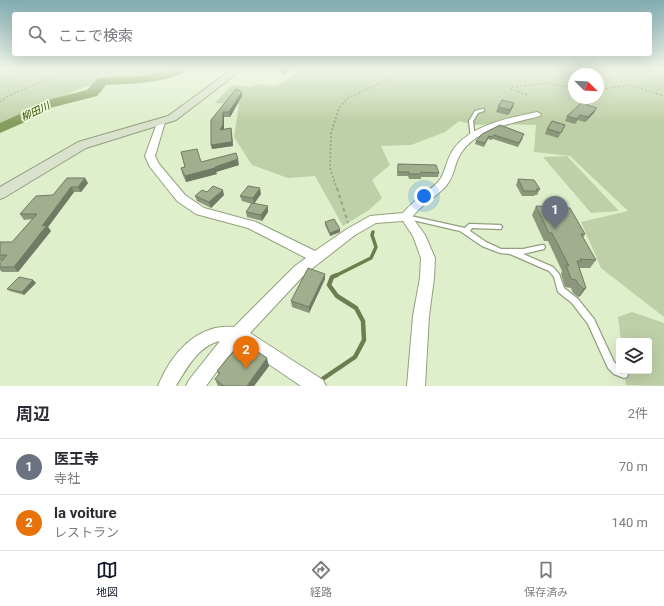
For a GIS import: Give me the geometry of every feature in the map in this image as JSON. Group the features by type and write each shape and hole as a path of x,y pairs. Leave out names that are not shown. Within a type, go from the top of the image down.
{"street":[{"path":"0,194 82,145 161,122 182,111 216,86"},
{"path":"406,217 413,207 444,183 458,150 472,138 490,129 537,114"},
{"path":"161,122 150,156 154,165 181,198 200,211 252,225 316,257"},
{"path":"195,386 220,353 300,270 316,257 351,232 374,219 406,217"},
{"path":"406,217 419,235 428,258 427,278 421,316 416,386"},
{"path":"167,386 191,348 204,338 218,333 239,335 317,386"}],"lane":[{"path":"472,138 471,120 476,112 483,110"},
{"path":"406,217 451,225 466,231 492,249 513,253 551,269 557,276 561,290 575,301 591,322 612,365 616,370"},
{"path":"466,231 471,226 499,227"},
{"path":"513,253 542,247"}],"path":[{"path":"0,102 8,96 32,86"},
{"path":"351,232 330,168 331,133 339,108 348,98 373,86"},
{"path":"520,86 511,87 511,89 527,95"},
{"path":"604,89 624,86"},
{"path":"633,86 664,96"}],"green space":[{"path":"0,86 86,86 0,124"},
{"path":"231,86 568,86 568,104 604,104 604,86 664,86 664,317 601,268 581,222 628,211 570,156 534,152 536,125 476,125 459,121 445,132 411,145 381,146 390,165 372,180 382,198 369,210 343,226 315,176 288,178 252,165 234,137 239,104 215,103"},
{"path":"567,156 619,211 591,213 543,157"},
{"path":"632,312 664,323 664,386 626,385 624,374 652,374 652,338 621,338 618,317"}],"building":[{"path":"236,89 242,92 229,112 223,112 223,125 220,130 231,128 232,142 211,145 211,120"},
{"path":"502,100 514,103 510,110 498,107"},
{"path":"580,104 588,104 587,105 597,108 588,117 580,115 577,119 567,116"},
{"path":"552,121 565,125 561,133 547,129"},
{"path":"500,125 524,134 519,143 494,135 492,137 489,136 485,143 476,141 482,134"},
{"path":"197,149 201,162 236,153 238,159 215,168 185,176 181,168 185,167 181,152"},
{"path":"398,164 436,165 439,173 421,172 421,174 409,174 409,172 398,172"},
{"path":"67,178 85,178 78,187 71,187 42,226 47,225 14,267 0,267 0,263 7,255 0,255 0,242 12,242 37,214 20,214 36,196 53,195"},
{"path":"518,179 534,180 540,189 536,189 537,191 524,191"},
{"path":"213,186 223,190 209,202 195,196 202,190 207,192"},
{"path":"248,186 260,188 253,198 240,196"},
{"path":"252,203 268,206 261,215 246,212"},
{"path":"536,206 570,208 585,234 581,234 596,260 580,259 581,261 577,261 586,288 584,289 576,280 571,279 566,265 569,266 552,233 549,233"},
{"path":"334,219 340,229 330,233 325,222"},
{"path":"308,268 325,274 309,307 291,301"},
{"path":"19,277 33,280 22,292 7,289"},
{"path":"242,341 267,358 247,386 224,386 215,379 220,373 217,371"}],"waterway":[{"name":"柳田川","path":"0,128 27,116 45,105 92,93 98,86"},
{"path":"337,275 371,258 376,247 372,235 373,232"},
{"path":"312,386 355,357 364,340 363,321 356,308 337,296 329,285 332,277 337,275"}],"place":[{"name":"医王寺","path":"555,229"},
{"name":"la voiture","path":"246,369"}]}
